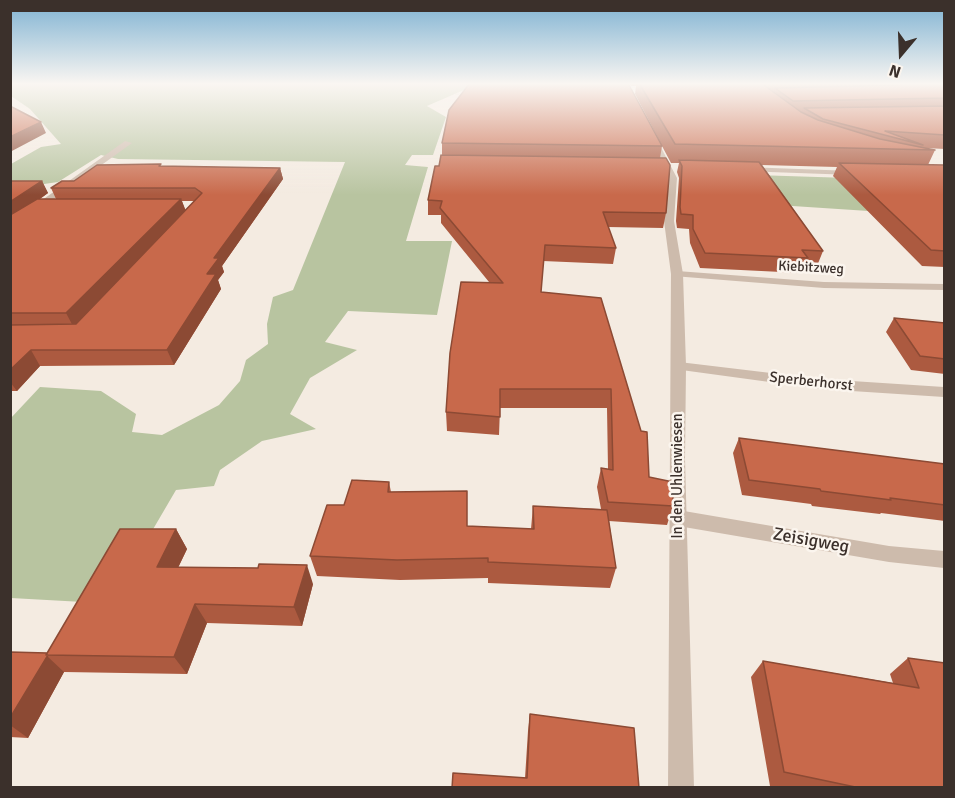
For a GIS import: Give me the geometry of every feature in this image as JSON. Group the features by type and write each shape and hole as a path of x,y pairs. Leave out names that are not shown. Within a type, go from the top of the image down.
{"street":[{"name":"In den Uhlenwiesen","path":"645,124 673,178 669,221 676,274 679,366 681,788"},
{"path":"10,228 128,143"},
{"path":"739,169 862,173"},
{"path":"40,206 63,206"},
{"name":"Kiebitzweg","path":"676,274 824,285 945,286"},
{"name":"Sperberhorst","path":"679,366 820,384 945,392"},
{"name":"Zeisigweg","path":"678,518 889,554 945,560"}],"green space":[{"path":"40,120 445,120 433,155 412,155 405,165 428,167 406,241 452,241 437,315 348,311 325,342 357,350 310,378 290,414 316,429 262,441 220,470 214,486 176,490 152,531 83,602 11,598 10,419 40,387 101,391 136,414 132,432 162,435 219,405 240,381 246,360 268,344 267,324 273,297 293,290 345,162 118,159 101,155 58,182 37,185 11,184 11,164 41,147 61,144"},
{"path":"724,174 849,178 899,213 762,204"}],"building":[{"path":"10,120 41,122 10,137"},
{"path":"447,120 648,120 662,146 442,143"},
{"path":"661,120 819,120 880,139 935,150 675,144"},
{"path":"828,120 945,120 945,135 885,131 923,145"},
{"path":"441,155 666,158 670,165 666,213 603,212 616,248 545,245 541,292 601,298 641,431 647,432 649,477 673,482 673,506 608,502 601,468 613,470 611,389 500,389 500,417 446,412 450,353 461,282 503,283 440,208 442,201 428,200 435,166 439,166"},
{"path":"679,160 759,162 823,251 802,250 808,258 705,253 693,229 693,215 681,214 682,166"},
{"path":"839,163 945,165 945,251 931,250"},
{"path":"161,164 159,166 280,168 214,258 219,258 207,274 216,274 167,350 31,350 10,370 10,325 76,324 202,193 195,188 51,188 62,181 74,181 97,165"},
{"path":"10,181 42,181 10,202"},
{"path":"37,199 181,199 66,313 10,313 10,215"},
{"path":"894,318 945,323 945,359 920,356"},
{"path":"739,438 945,464 945,505 890,498 891,500 749,480"},
{"path":"352,480 389,482 388,492 467,491 467,526 534,529 533,506 607,510 616,568 488,562 488,558 397,560 310,556 327,505 344,505"},
{"path":"120,529 176,529 157,567 258,568 259,564 307,565 294,607 195,604 174,657 46,655"},
{"path":"10,652 47,653 48,655 10,718"},
{"path":"908,658 945,663 945,788 860,788 784,772 763,661 919,688"},
{"path":"530,714 634,728 639,788 452,788 453,773 527,778"}]}
